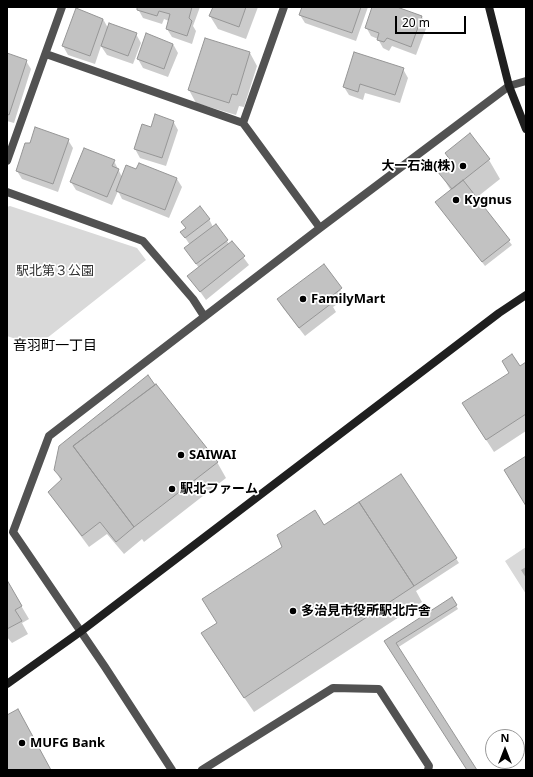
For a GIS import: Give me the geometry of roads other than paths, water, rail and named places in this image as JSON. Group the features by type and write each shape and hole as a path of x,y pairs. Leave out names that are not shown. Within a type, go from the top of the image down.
{"street":[{"path":"7,161 62,7"},
{"path":"243,123 284,7"},
{"path":"489,7 509,86 526,129"},
{"path":"46,54 243,123 320,228"},
{"path":"172,770 105,667 10,531 50,436 204,316 509,86 526,81"},
{"path":"7,192 143,241 192,299 204,316"},
{"path":"7,684 80,632 499,313 526,295"},
{"path":"202,770 333,688 379,688 429,766 428,770"}],"place":[{"name":"大一石油(株)","path":"463,166"},
{"name":"Kygnus","path":"456,200"},
{"name":"FamilyMart","path":"303,299"},
{"name":"SAIWAI","path":"181,455"},
{"name":"駅北ファーム","path":"172,489"},
{"name":"多治見市役所駅北庁舎","path":"293,611"},
{"name":"MUFG Bank","path":"22,743"}],"district":[{"name":"音羽町一丁目","path":"55,346"}],"park label":[{"name":"駅北第３公園","path":"55,271"}]}
